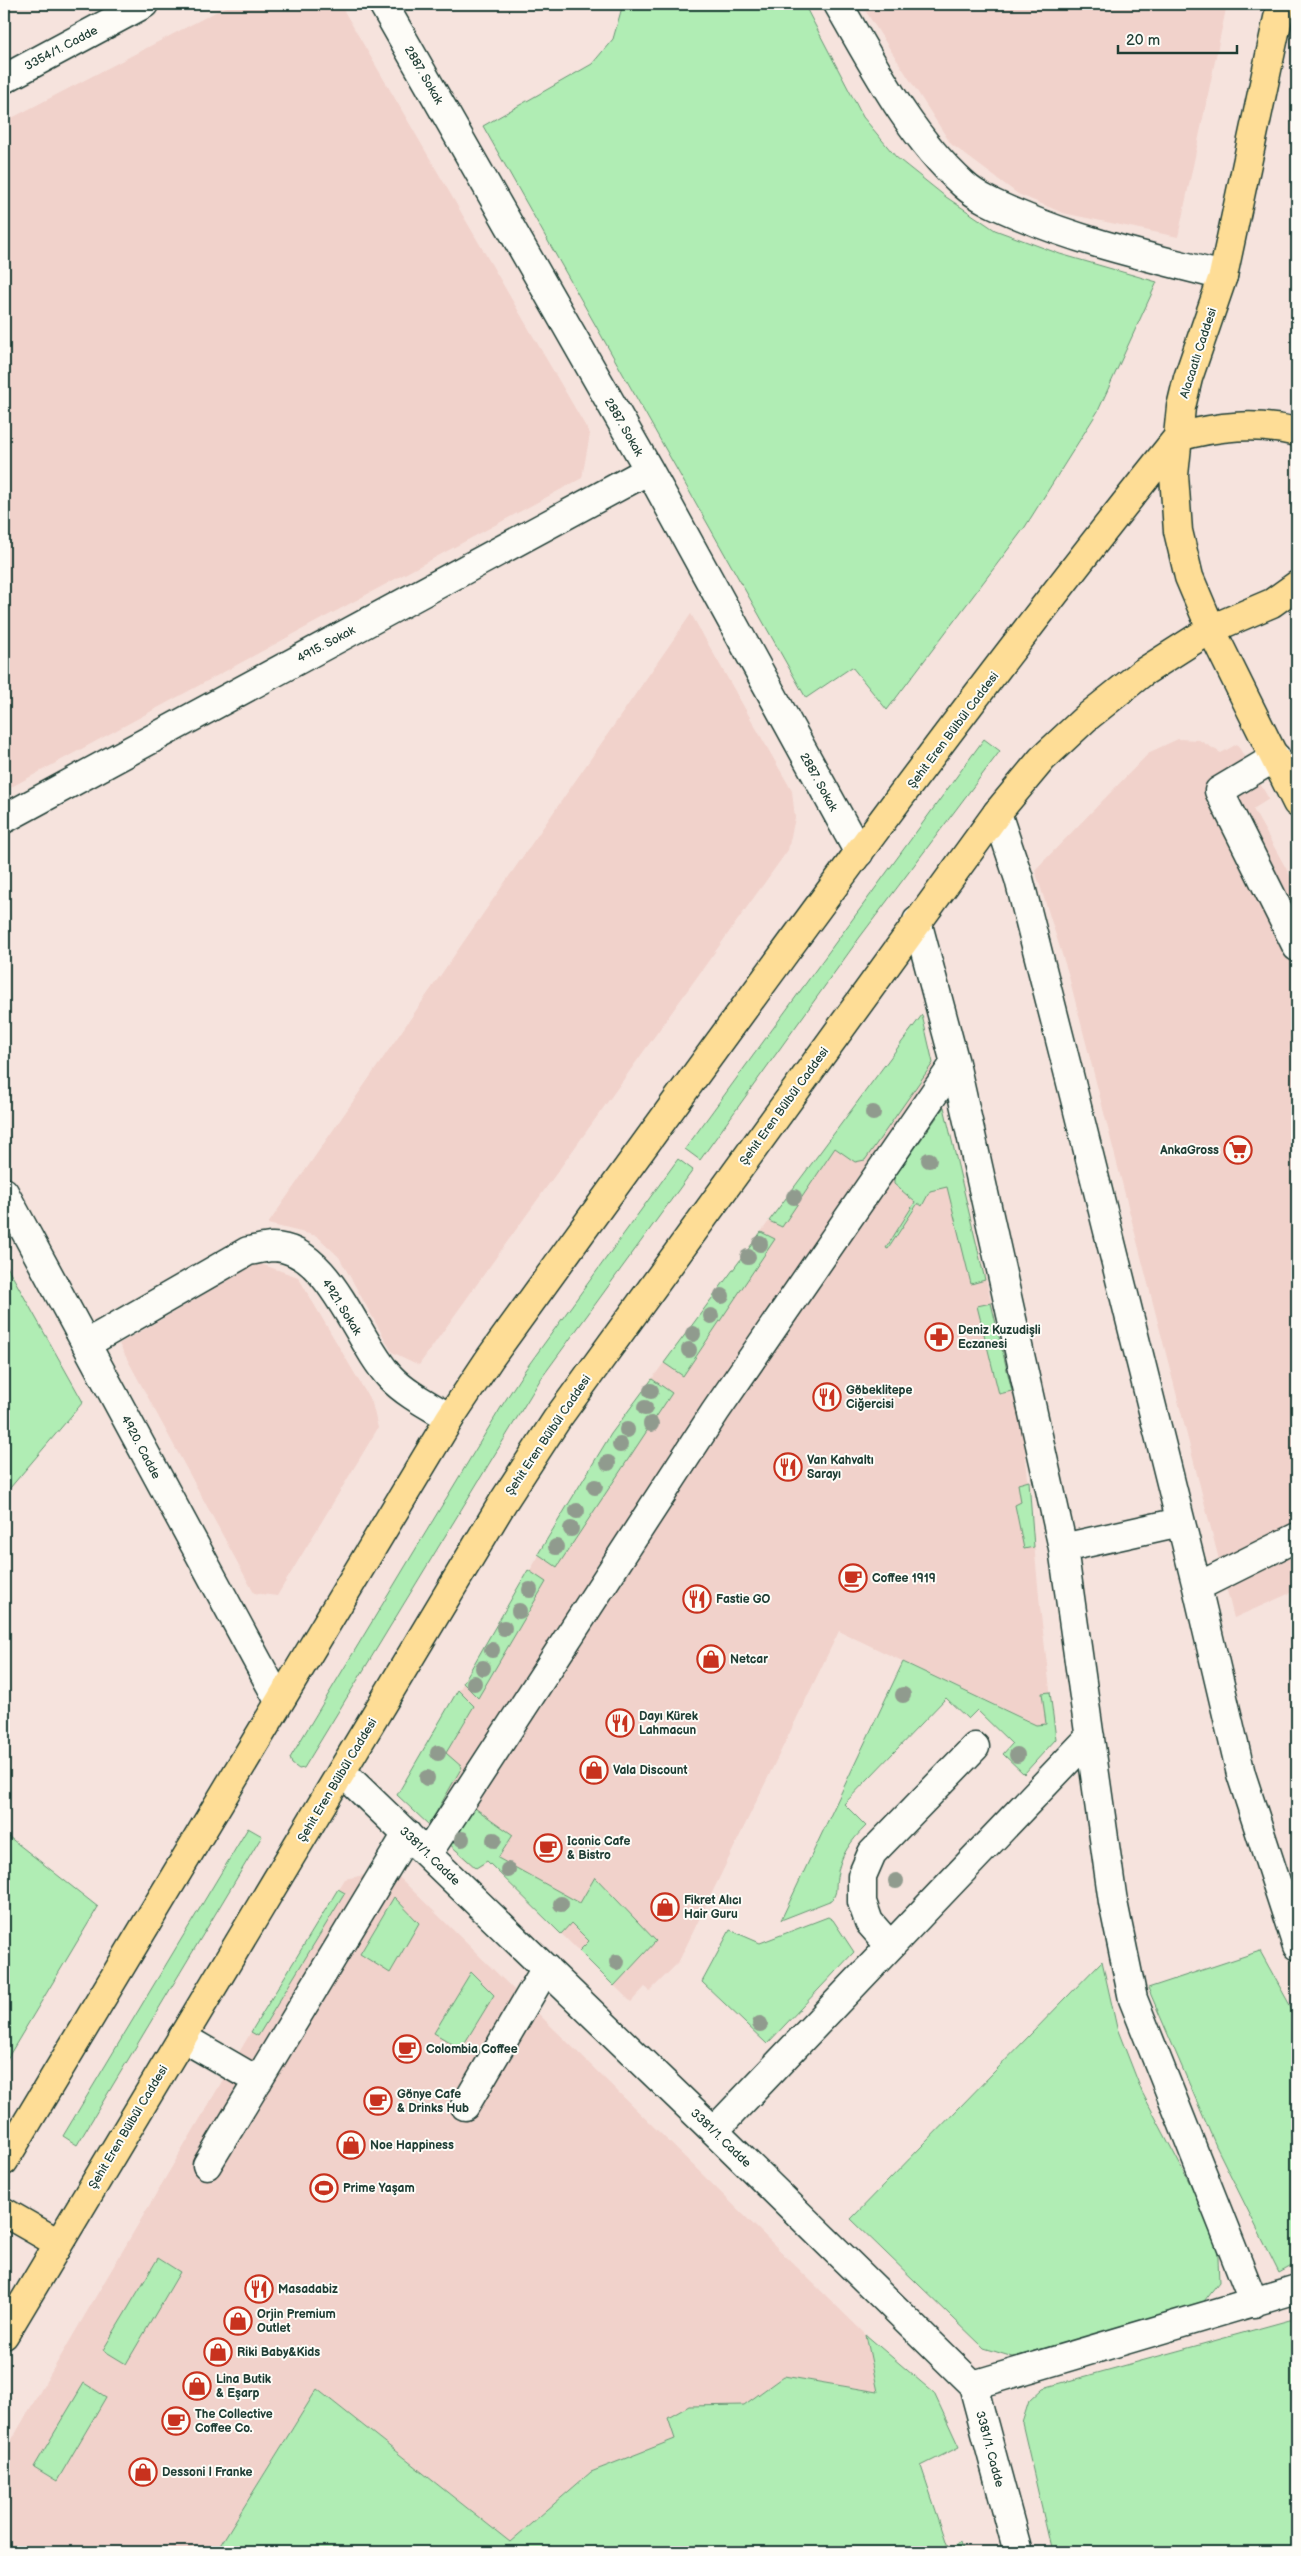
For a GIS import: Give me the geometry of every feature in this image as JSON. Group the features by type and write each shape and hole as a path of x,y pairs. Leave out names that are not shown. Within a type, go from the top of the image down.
{"main road":[{"name":"Alacaatlı Caddesi","path":"1281,4 1223,276 1188,378 1181,408 1174,475 1178,531 1189,577 1211,629 1297,803"},
{"path":"1178,437 1211,428 1247,425 1297,432"},
{"name":"Şehit Eren Bülbül Caddesi","path":"4,2161 450,1418 490,1358 859,854 1112,520 1178,437"},
{"name":"Şehit Eren Bülbül Caddesi","path":"4,2335 503,1502 557,1418 917,921 997,813 1042,759 1086,718 1142,674 1211,629 1272,603 1297,585"},
{"path":"4,2212 58,2243"}],"street":[{"name":"3354/1. Cadde","path":"4,79 144,4"},
{"name":"2887. Sokak","path":"383,4 649,470 859,854"},
{"path":"838,4 881,77 927,146 964,185 994,205 1040,224 1086,239 1223,276"},
{"name":"4915. Sokak","path":"4,819 649,470"},
{"path":"1276,758 1218,792 1297,947"},
{"path":"997,813 1026,908 1197,1587 1241,1774 1297,1946"},
{"path":"917,921 954,1063 1063,1548 1113,1902 1133,1999 1254,2303"},
{"path":"428,1853 715,1412 954,1063"},
{"name":"4920. Cadde","path":"4,1192 279,1701"},
{"name":"4921. Sokak","path":"86,1344 248,1251 272,1247 285,1250 311,1262 327,1280 374,1358 390,1378 412,1395 450,1418"},
{"path":"1063,1548 1180,1522"},
{"path":"1197,1587 1297,1537"},
{"path":"714,2131 1090,1737"},
{"path":"890,1946 869,1922 862,1902 862,1876 872,1852 974,1747"},
{"name":"3381/1. Cadde","path":"342,1772 428,1853 973,2385 1018,2552"},
{"path":"207,2165 407,1834"},
{"path":"464,2106 546,1968"},
{"path":"182,2037 258,2081"},
{"path":"973,2385 1297,2289"}],"shaded area":[{"path":"231,4 340,4 590,434 582,478 4,791 4,122"},
{"path":"861,4 1227,4 1178,237 1063,213 1018,194 951,144"},
{"path":"691,614 792,791 795,818 788,850 419,1365 392,1352 339,1257 317,1236 268,1224"},
{"path":"1178,739 1199,740 1221,753 1237,744 1269,799 1253,809 1297,888 1297,1590 1234,1618 1068,973 1035,870 1150,752"},
{"path":"922,1015 1024,1437 1040,1607 1056,1739 1031,1722 839,1631 678,1963 650,1991 645,1987 631,2002 487,1861 482,1866 476,1868 472,1866 397,1795 611,1434"},
{"path":"258,1263 298,1277 372,1403 378,1428 277,1596 254,1593 119,1344"},
{"path":"383,1871 400,1878 866,2335 878,2392 784,2376 744,2405 689,2406 676,2439 591,2472 510,2542 317,2389 216,2552 4,2552 4,2453 251,2032 345,1879"}],"green space":[{"path":"623,4 804,4 863,117 896,157 946,197 995,230 1060,254 1157,282 1098,411 1025,527 887,710 852,667 806,698 483,126 592,64 613,39"},
{"path":"984,739 1000,751 860,937 700,1160 685,1149"},
{"path":"922,1015 933,1063 865,1160 855,1162 835,1148 782,1227 769,1221"},
{"path":"944,1107 985,1280 971,1284 947,1187 930,1191 922,1206 918,1203 888,1249 886,1248 915,1202 894,1184 894,1178"},
{"path":"678,1159 693,1170 540,1380 304,1768 299,1769 292,1764 290,1758 503,1404 525,1370"},
{"path":"761,1232 775,1239 683,1376 664,1363"},
{"path":"4,1261 83,1402 4,1495"},
{"path":"991,1303 1012,1391 999,1394 977,1306"},
{"path":"652,1379 672,1393 557,1567 538,1554 611,1434"},
{"path":"1029,1481 1034,1547 1024,1549 1015,1505 1021,1502 1018,1484"},
{"path":"528,1570 546,1582 478,1698 463,1683"},
{"path":"903,1662 1036,1725 1046,1724 1042,1693 1050,1692 1056,1739 1024,1774 1003,1754 1012,1744 977,1710 968,1719 946,1698 844,1804 866,1826 851,1843 844,1855 838,1869 836,1889 832,1900 781,1920"},
{"path":"458,1690 474,1706 446,1753 462,1767 429,1825 397,1795"},
{"path":"472,1806 513,1835 498,1858 580,1903 595,1877 656,1941 614,1986 579,1951 589,1941 571,1923 561,1934 487,1861 476,1868 447,1842"},
{"path":"248,1828 262,1836 77,2145 63,2136"},
{"path":"4,1833 98,1907 4,2064"},
{"path":"338,1889 345,1893 258,2036 251,2032"},
{"path":"394,1897 419,1923 390,1973 360,1954"},
{"path":"828,1917 833,1920 854,1952 767,2044 702,1982 730,1930 760,1943"},
{"path":"1260,1951 1297,2018 1297,2263 1279,2273 1216,2146 1148,1988"},
{"path":"1102,1961 1117,2028 1142,2092 1217,2235 1219,2282 1201,2305 1050,2354 1013,2357 984,2348 851,2219"},
{"path":"471,1972 494,1995 461,2049 434,2033"},
{"path":"158,2258 180,2272 126,2364 103,2350"},
{"path":"1297,2318 1297,2552 1052,2552 1022,2423 1029,2401 1043,2388"},
{"path":"866,2335 934,2393 959,2447 921,2466 949,2550 960,2542 963,2552 216,2552 317,2389 510,2542 591,2472 675,2439 668,2418 689,2406 744,2405 784,2376 878,2392"},
{"path":"84,2383 106,2397 57,2481 34,2467"}],"place":[{"name":"AnkaGross","path":"1238,1150"},
{"name":"Deniz Kuzudişli Eczanesi","path":"939,1337"},
{"name":"Göbeklitepe Ciğercisi","path":"827,1397"},
{"name":"Van Kahvaltı Sarayı","path":"788,1467"},
{"name":"Coffee 1919","path":"853,1578"},
{"name":"Fastie GO","path":"697,1599"},
{"name":"Netcar","path":"711,1659"},
{"name":"Dayı Kürek Lahmacun","path":"620,1723"},
{"name":"Vala Discount","path":"594,1770"},
{"name":"Iconic Cafe & Bistro","path":"548,1848"},
{"name":"Fikret Alıcı Hair Guru","path":"665,1907"},
{"name":"Colombia Coffee","path":"407,2049"},
{"name":"Gönye Cafe & Drinks Hub","path":"378,2101"},
{"name":"Noe Happiness","path":"351,2145"},
{"name":"Prime Yaşam","path":"324,2188"},
{"name":"Masadabiz","path":"259,2289"},
{"name":"Orjin Premium Outlet","path":"238,2321"},
{"name":"Riki Baby&Kids","path":"218,2352"},
{"name":"Lina Butik & Eşarp","path":"197,2386"},
{"name":"The Collective Coffee Co.","path":"176,2421"},
{"name":"Dessoni | Franke","path":"143,2472"}]}
